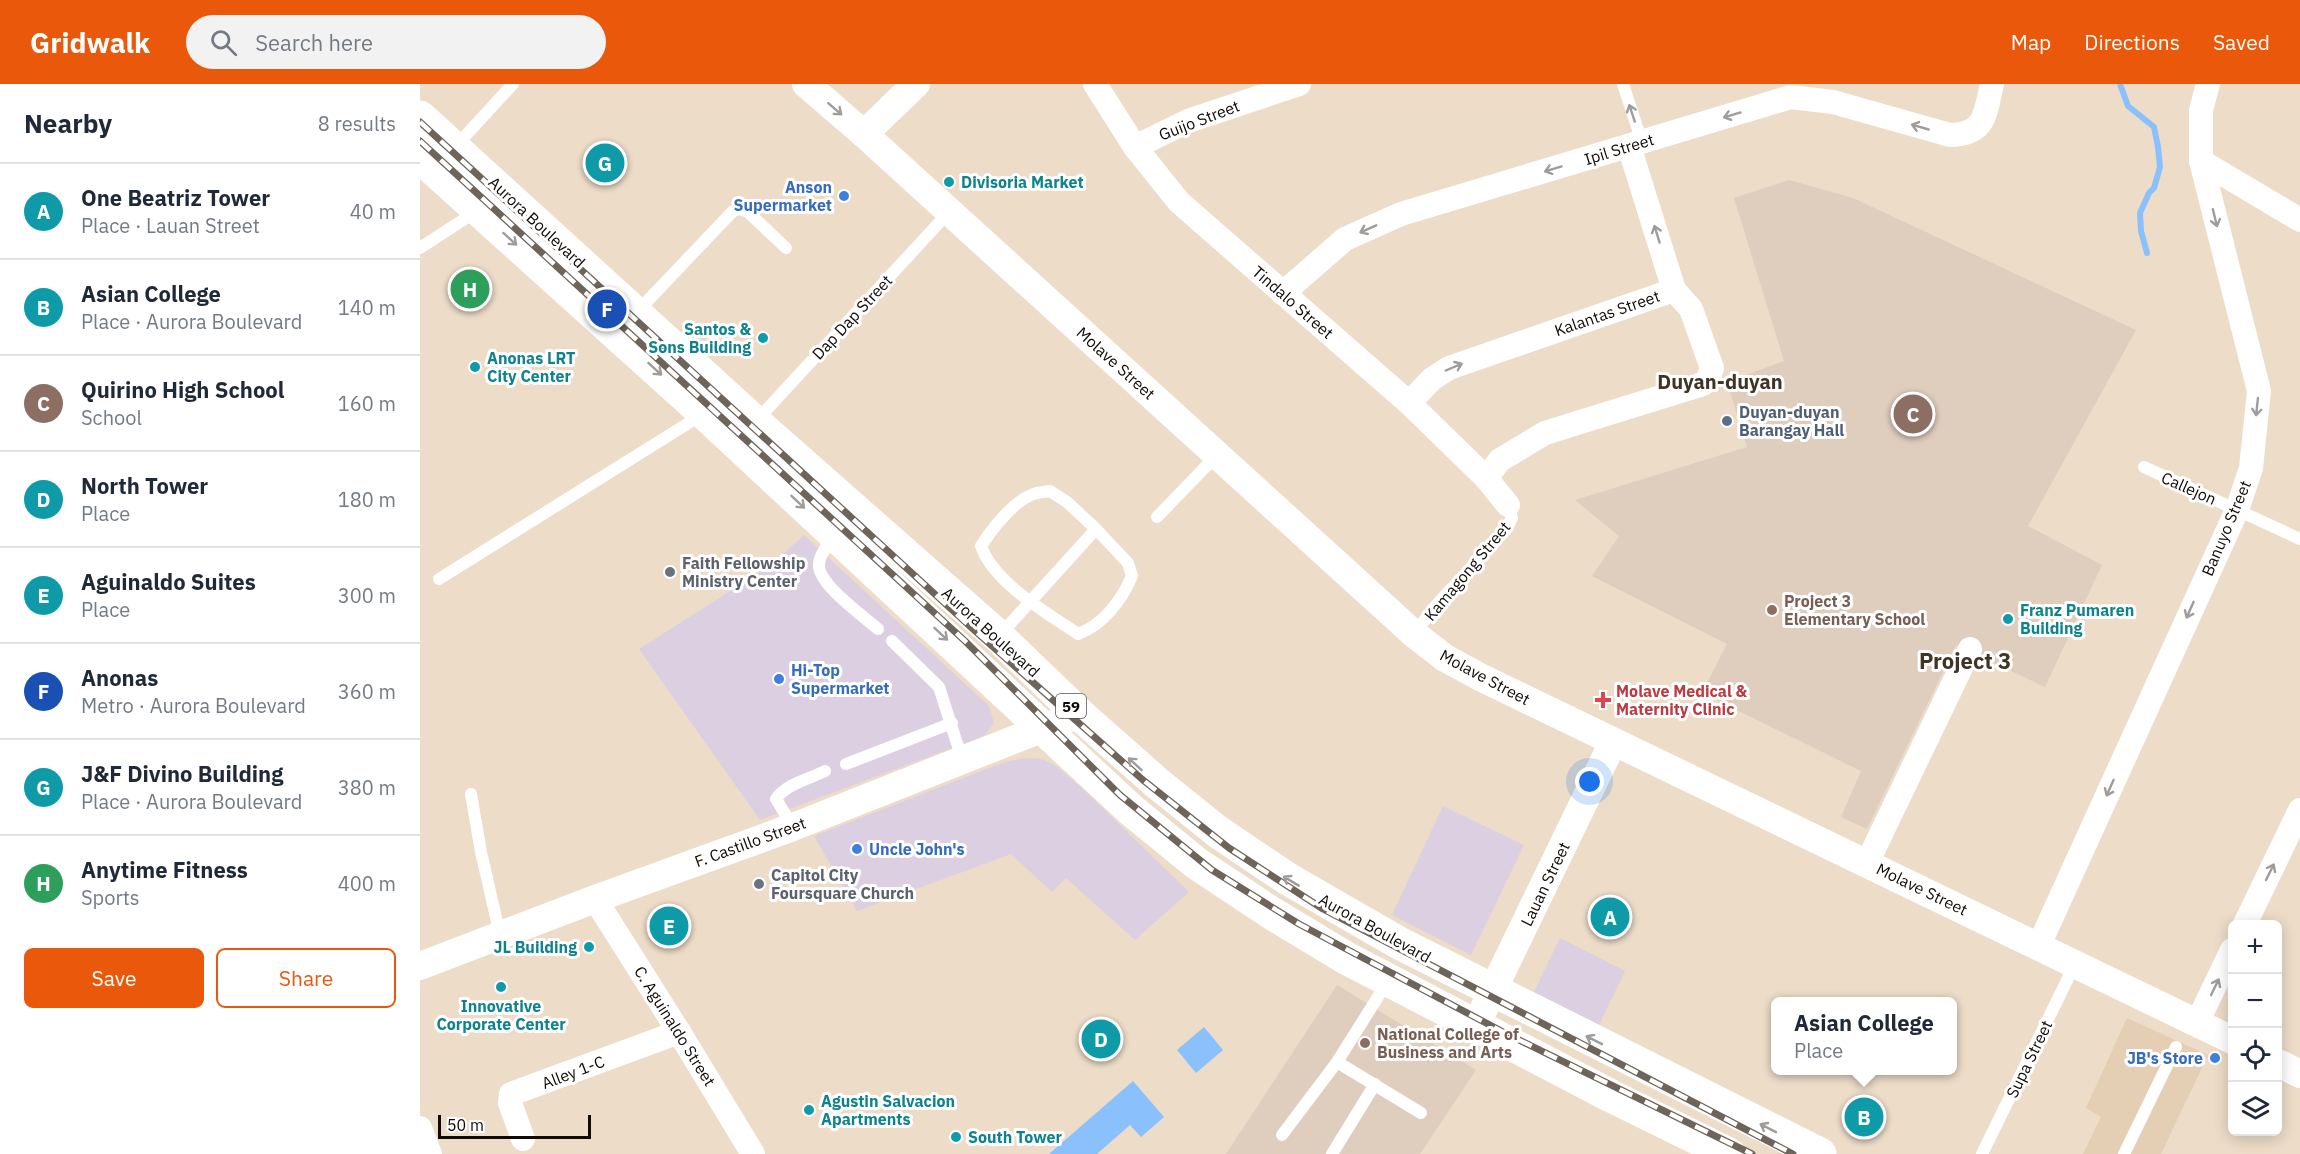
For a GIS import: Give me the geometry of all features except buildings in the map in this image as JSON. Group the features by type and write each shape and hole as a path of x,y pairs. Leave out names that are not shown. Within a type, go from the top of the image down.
{"main road":[{"name":"Aurora Boulevard","path":"420,117 755,422 999,637 1079,714 1156,783 1218,832 1279,874 1400,943 1820,1154"},
{"name":"Aurora Boulevard","path":"420,157 704,413 1130,809 1196,863 1323,945 1388,981 1729,1154"}],"street":[{"name":"Molave Street","path":"806,84 864,134 1414,634 1445,658 1613,742 2039,945 2228,1038"},
{"path":"864,134 916,84"},
{"name":"Tindalo Street","path":"1095,84 1135,147 1179,202 1409,403 1486,478 1508,505"},
{"name":"Guijo Street","path":"1135,147 1188,121 1299,84"},
{"name":"Ipil Street","path":"1282,293 1345,239 1401,214 1791,97 1833,102 1950,135 1965,135 1983,120 1992,84"},
{"name":"Banuyo Street","path":"2039,945 2237,510 2251,468 2259,391 2201,161 2201,110 2208,84"},
{"name":"Kalantas Street","path":"1409,403 1432,379 1449,368 1674,290 1635,144"},
{"path":"2201,161 2300,220"},
{"path":"1486,478 1500,460 1545,433 1703,384 1708,379 1712,368 1694,316 1688,304 1674,290"},
{"path":"1867,863 1970,649"},
{"name":"F. Castillo Street","path":"420,966 793,827 1079,714"},
{"name":"Lauan Street","path":"1476,1025 1613,742"},
{"path":"2247,920 2300,810"},
{"name":"C. Aguinaldo Street","path":"595,899 680,1032 753,1154"},
{"path":"2197,1023 2228,958"},
{"name":"Alley 1-C","path":"523,1139 510,1102 510,1094 680,1032"},
{"path":"2282,1065 2300,1074"},
{"path":"420,1128 430,1154"}],"lane":[{"path":"455,147 513,84"},
{"name":"Kalantas Street","path":"1623,84 1635,144"},
{"path":"636,314 733,211 744,209 786,248"},
{"path":"420,248 478,210"},
{"name":"Dap Dap Street","path":"755,422 949,212"},
{"path":"440,579 704,413"},
{"path":"1157,517 1217,455"},
{"name":"Callejon","path":"2144,467 2300,539"},
{"path":"1050,492 1067,502 1096,529 1128,563 1132,576 1126,591 1108,613 1090,630 1078,634 1030,601 1002,577 985,557 981,546 993,528 1013,508 1031,495 1050,492"},
{"name":"Kamagong Street","path":"1414,634 1437,604 1506,530 1512,518 1508,505"},
{"path":"999,637 1096,529"},
{"path":"834,535 820,559 818,568 823,581 878,629"},
{"path":"892,641 939,687 962,759"},
{"path":"846,764 951,723"},
{"path":"793,827 776,799 780,792 825,771"},
{"path":"471,794 481,852 500,935"},
{"name":"Supa Street","path":"1982,1154 2075,963"},
{"path":"1282,1135 1336,1062 1388,981"},
{"path":"2124,1154 2176,1047"},
{"path":"1336,1062 1421,1113"},
{"path":"1332,1154 1375,1084"}],"shaded area":[{"path":"1789,180 1853,198 2136,330 2028,526 2102,565 2045,687 1956,645 1867,829 1841,817 1861,771 1702,693 1727,644 1592,576 1619,536 1575,500 1747,447 1727,382 1784,361 1734,198"},
{"name":"Hi-Top Supermarket","path":"804,535 989,706 994,723 984,736 760,820 639,649 771,565"},
{"path":"1025,758 1042,759 1055,765 1083,789 1189,892 1135,940 1066,878 1052,892 1011,854 857,911 814,836 1002,763"},
{"path":"1443,806 1524,845 1471,955 1392,915"},
{"path":"1560,938 1625,971 1599,1025 1534,992"},
{"name":"National College of Business and Arts","path":"1337,985 1476,1070 1420,1154 1226,1154"},
{"path":"2127,1018 2208,1055 2161,1154 2083,1154 2101,1117 2086,1108"}],"water":[{"path":"1204,1027 1223,1050 1196,1073 1177,1050"},
{"path":"1133,1081 1164,1117 1141,1137 1130,1125 1097,1154 1049,1154"}],"waterway":[{"path":"2120,84 2128,106 2154,127 2158,147 2160,167 2154,188 2149,193 2140,213 2141,231 2147,253"}],"railway":[{"path":"420,122 974,630 1143,780 1229,848 1323,909 1793,1154"},
{"path":"420,141 965,641 1120,795 1212,870 1299,924 1505,1033 1752,1154"}],"place":[{"name":"J&F Divino Building","path":"605,163"},
{"name":"Divisoria Market","path":"949,182"},
{"name":"Anson Supermarket","path":"844,196"},
{"name":"Anytime Fitness","path":"470,289"},
{"name":"Anonas","path":"607,309"},
{"name":"Santos & Sons Building","path":"763,338"},
{"name":"Anonas LRT City Center","path":"475,367"},
{"name":"Quirino High School","path":"1913,414"},
{"name":"Duyan-duyan Barangay Hall","path":"1727,421"},
{"name":"Faith Fellowship Ministry Center","path":"670,572"},
{"name":"Project 3 Elementary School","path":"1772,610"},
{"name":"Franz Pumaren Building","path":"2008,619"},
{"name":"Hi-Top Supermarket","path":"779,679"},
{"name":"Molave Medical & Maternity Clinic","path":"1603,700"},
{"name":"Uncle John's","path":"857,849"},
{"name":"Capitol City Foursquare Church","path":"759,884"},
{"name":"One Beatriz Tower","path":"1610,917"},
{"name":"Aguinaldo Suites","path":"669,926"},
{"name":"JL Building","path":"589,947"},
{"name":"Innovative Corporate Center","path":"501,987"},
{"name":"North Tower","path":"1101,1039"},
{"name":"National College of Business and Arts","path":"1365,1043"},
{"name":"JB's Store","path":"2215,1058"},
{"name":"Agustin Salvacion Apartments","path":"809,1110"},
{"name":"Asian College","path":"1864,1117"},
{"name":"South Tower","path":"956,1137"}],"district":[{"name":"Duyan-duyan","path":"1720,381"},
{"name":"Project 3","path":"1965,660"}]}
